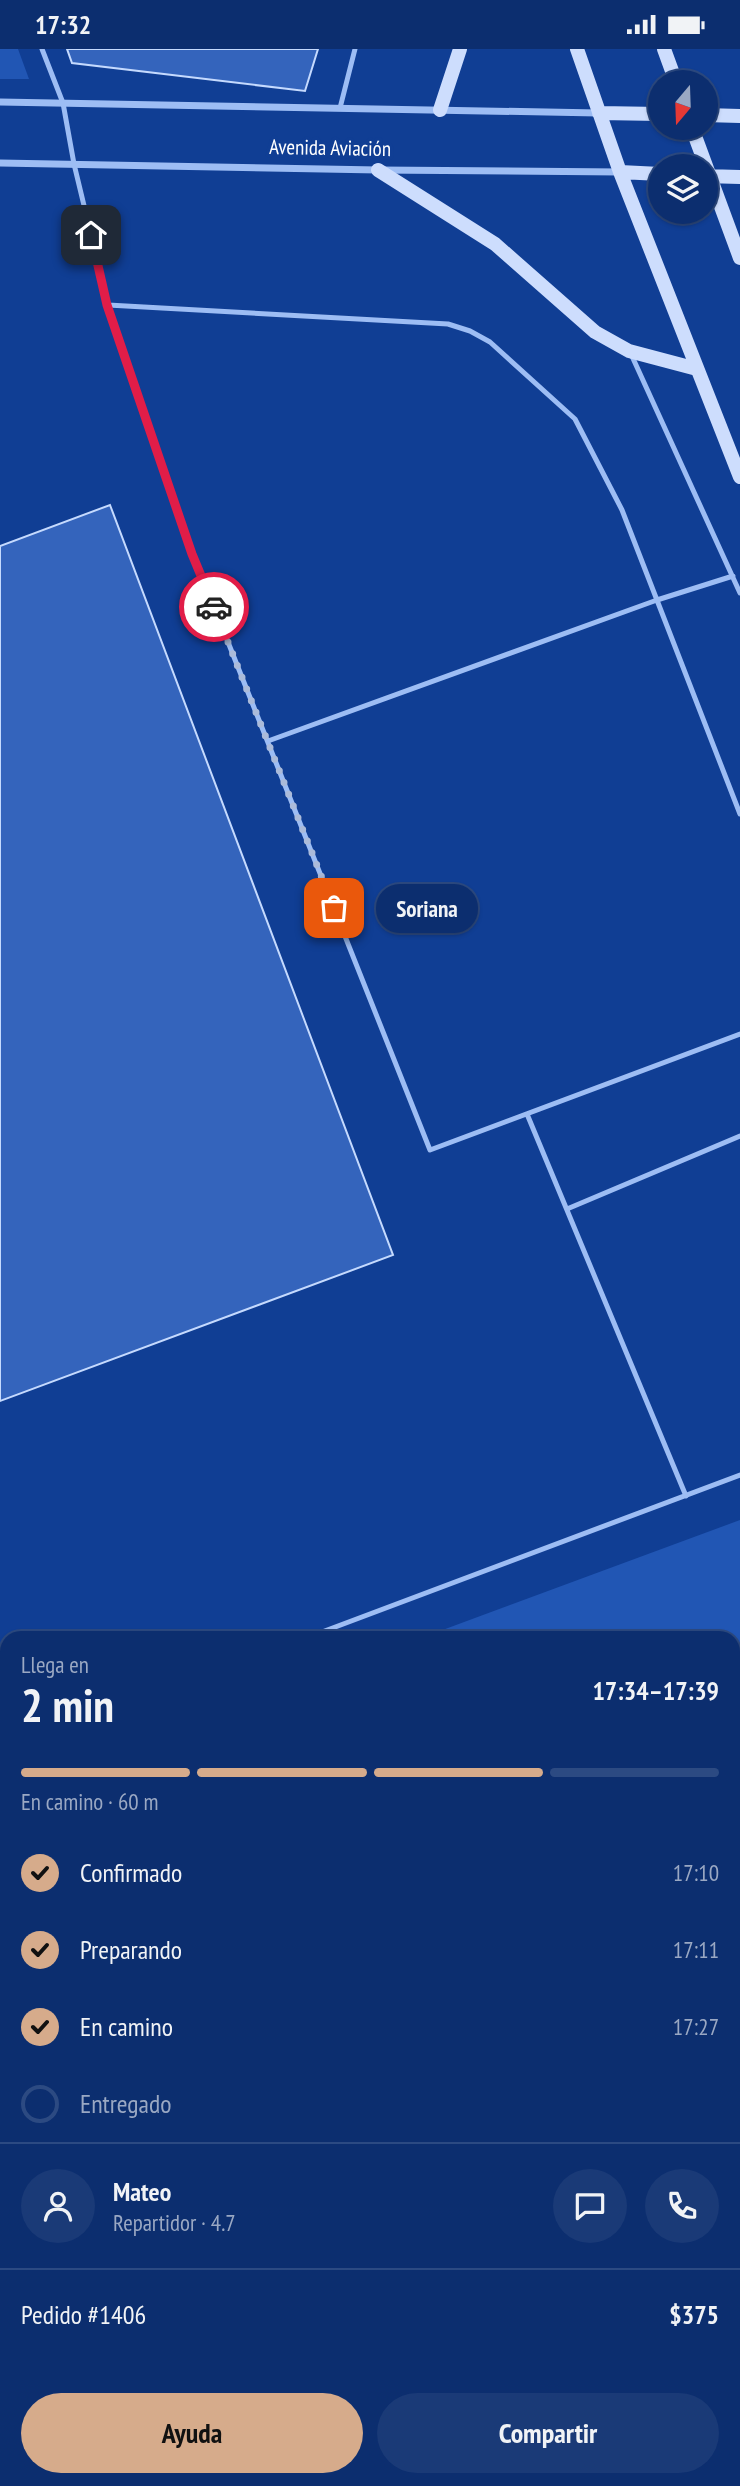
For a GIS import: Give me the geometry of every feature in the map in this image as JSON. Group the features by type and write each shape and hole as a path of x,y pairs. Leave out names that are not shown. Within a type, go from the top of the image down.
{"main road":[{"path":"440,110 460,49"},
{"path":"577,49 620,172 740,477"},
{"path":"664,49 672,70"},
{"name":"Avenida Aviación","path":"599,113 648,114"},
{"path":"718,115 740,116"},
{"path":"378,170 495,244 595,332 629,351 697,369"},
{"name":"Avenida Aviación","path":"620,172 648,173"},
{"path":"718,176 740,177"},
{"path":"718,203 740,258"}],"street":[{"name":"Avenida Aviación","path":"0,102 599,113"},
{"name":"Avenida Aviación","path":"0,163 620,172"}],"lane":[{"path":"42,49 63,103 74,164 107,305 192,554 430,1150 740,1034"},
{"path":"340,108 355,49"},
{"path":"107,305 448,324 470,331 490,342 575,419 622,510 740,814"},
{"path":"629,351 740,593"},
{"path":"268,741 657,600 733,576"},
{"path":"527,1114 686,1496"},
{"path":"567,1209 740,1136"},
{"path":"325,1631 740,1475"}],"shaded area":[{"path":"0,49 18,49 29,79 0,79"},
{"path":"740,1520 740,1631 440,1631"}],"building":[{"path":"67,49 318,49 305,91 72,63"},
{"path":"110,505 393,1255 0,1401 0,546"}],"way so far":[{"path":"214,607 334,908"}],"place":[{"name":"Soriana","path":"334,908"}],"route":[{"path":"91,235 107,305 192,554 214,607"}]}
